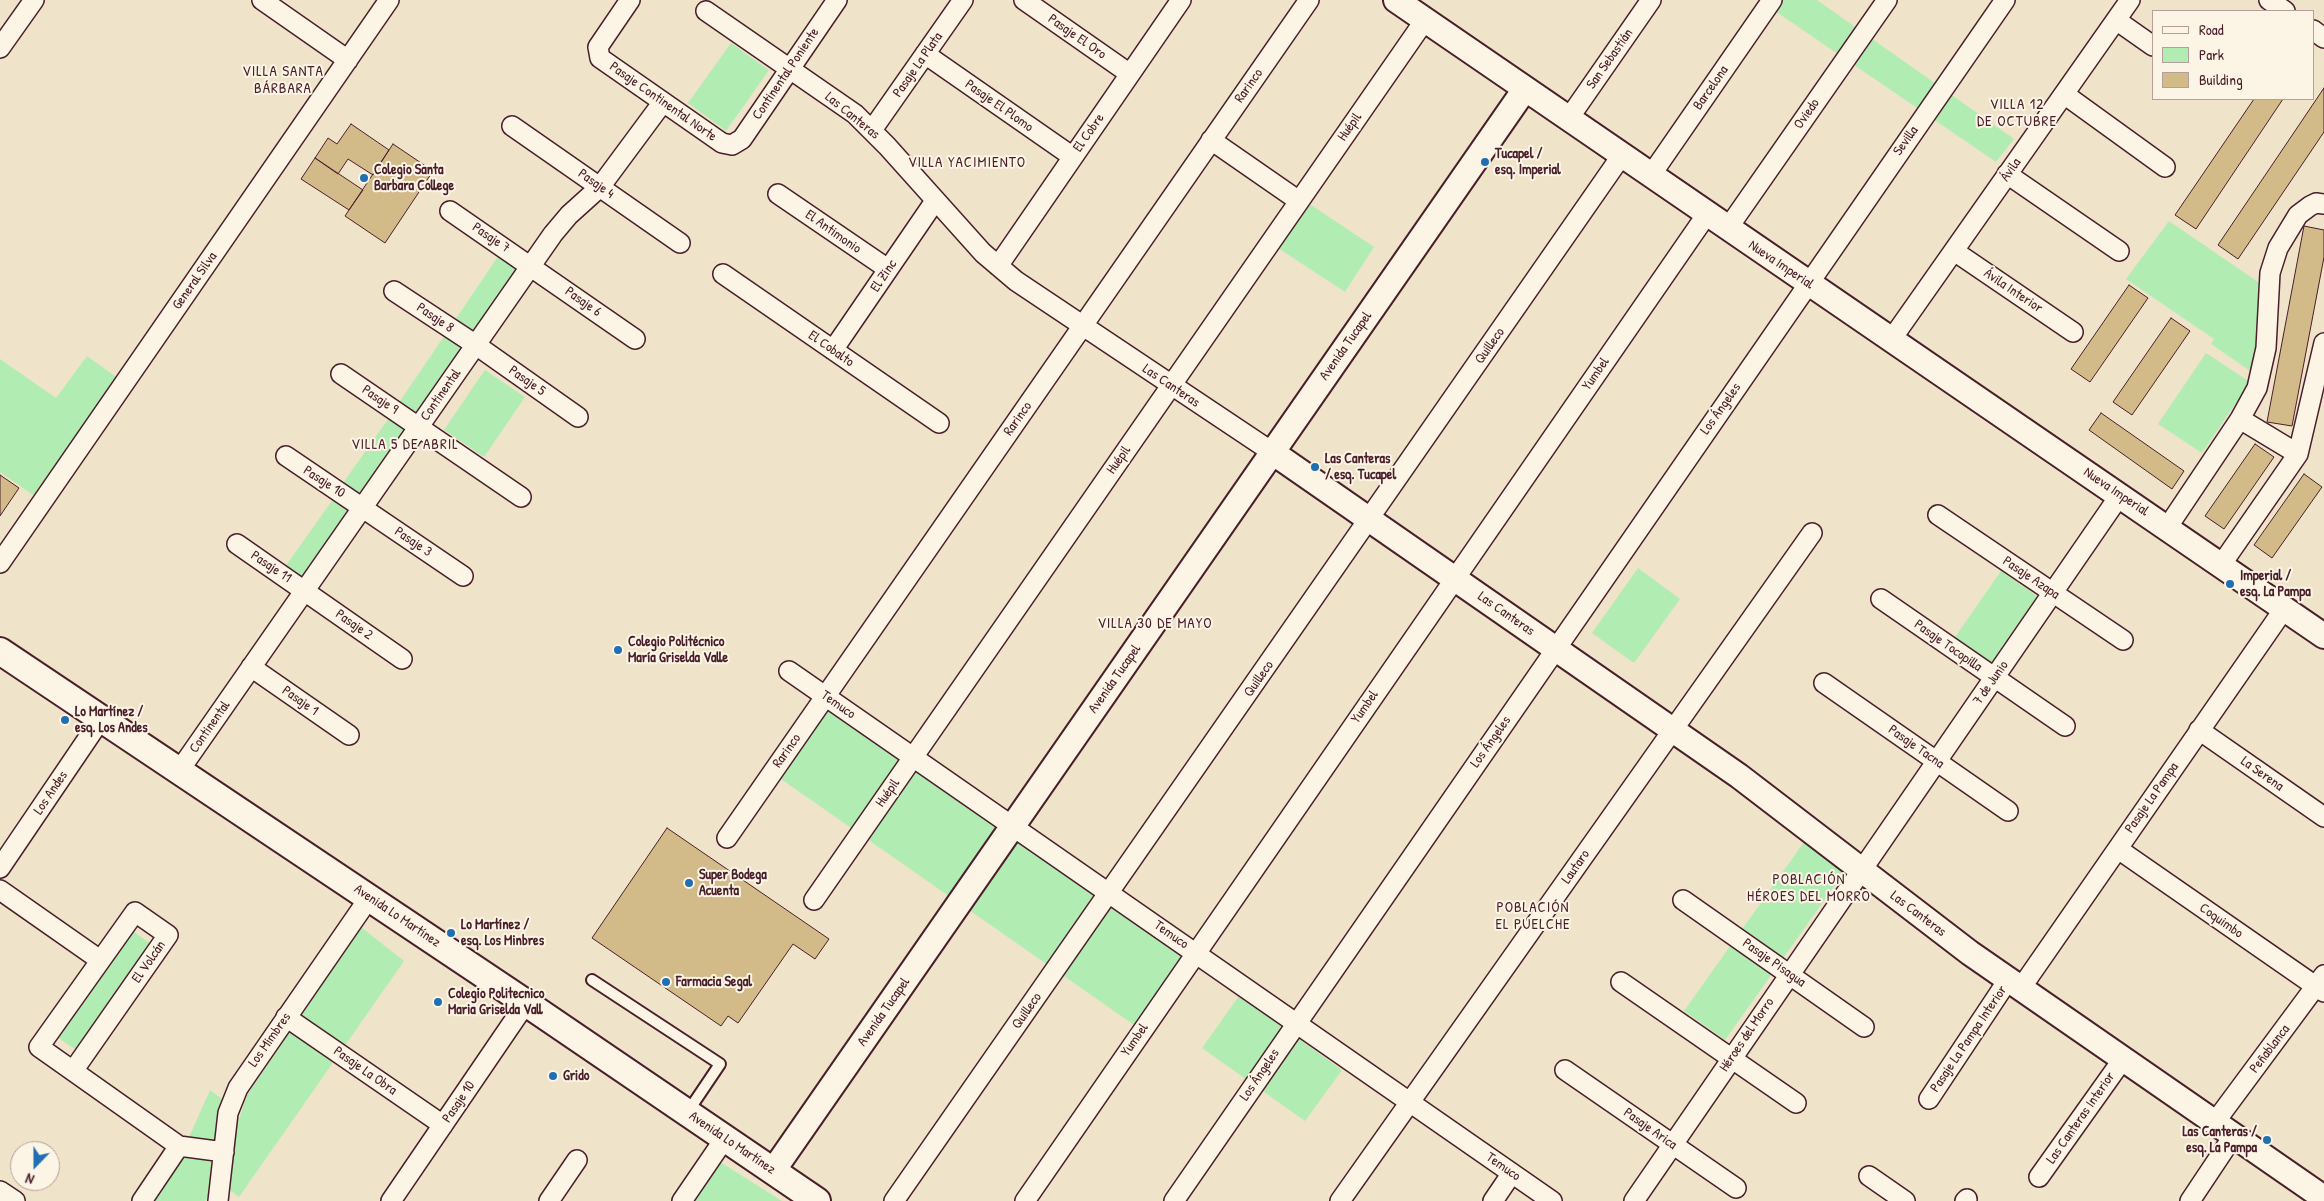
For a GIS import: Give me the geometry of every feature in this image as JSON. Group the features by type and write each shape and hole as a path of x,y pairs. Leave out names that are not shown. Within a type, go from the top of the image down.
{"main road":[{"name":"Avenida Lo Martínez","path":"0,651 526,1003 773,1171 811,1199"}],"street":[{"path":"0,48 34,0"},
{"path":"262,0 348,60"},
{"name":"General Silva","path":"0,562 389,0"},
{"name":"Pasaje Continental Norte","path":"630,0 601,42 598,52 604,62 722,143 732,146"},
{"name":"Continental Poniente","path":"732,146 742,139 837,0"},
{"name":"Pasaje La Plata","path":"872,130 963,0"},
{"name":"Pasaje El Oro","path":"1024,0 1130,74"},
{"name":"El Cobre","path":"998,266 1181,0"},
{"name":"Rarinco","path":"727,838 1309,0"},
{"name":"Nueva Imperial","path":"1396,0 2324,636"},
{"name":"San Sebastián","path":"1569,118 1651,0"},
{"name":"Barcelona","path":"1651,175 1772,0"},
{"name":"Oviedo","path":"1728,228 1887,0"},
{"name":"Sevilla","path":"1808,283 2005,0"},
{"name":"Ávila","path":"1891,340 2130,0"},
{"path":"2269,0 2284,10"},
{"name":"Las Canteras","path":"706,11 854,114 872,130 935,201 998,266 1171,386 1272,452 1673,730 1770,799 1933,926 2324,1198"},
{"name":"Huépil","path":"814,900 1425,20"},
{"path":"2116,20 2152,45"},
{"name":"Pasaje El Plomo","path":"926,54 1073,158"},
{"name":"Avenida Tucapel","path":"773,1171 1525,88"},
{"path":"2064,94 2166,167"},
{"name":"Continental","path":"179,771 561,224 600,187 663,102"},
{"name":"Pasaje 4","path":"512,126 680,243"},
{"path":"1212,140 1299,201"},
{"name":"Quilleco","path":"894,1201 1622,155"},
{"path":"2007,174 2119,251"},
{"name":"El Antimonio","path":"778,194 888,269"},
{"name":"El Zinc","path":"833,350 935,201"},
{"path":"2167,528 2240,418 2257,388 2266,348 2268,287 2276,254 2298,214 2316,203 2324,204"},
{"name":"Pasaje 7","path":"450,211 532,266"},
{"name":"Yumbel","path":"1025,1201 1707,214"},
{"name":"Ávila Interior","path":"1954,251 2073,332"},
{"name":"Pasaje 6","path":"532,266 635,339"},
{"name":"El Cobalto","path":"723,274 939,423"},
{"name":"Los Ángeles","path":"1174,1201 1808,283"},
{"name":"Pasaje 8","path":"394,290 476,345"},
{"path":"2222,565 2298,454 2324,343"},
{"name":"Pasaje 5","path":"476,345 578,417"},
{"name":"Pasaje 9","path":"341,374 419,426"},
{"path":"2240,418 2298,454"},
{"path":"419,426 521,497"},
{"name":"Pasaje 10","path":"286,456 363,507"},
{"name":"7 de Junio","path":"1861,870 2120,495"},
{"name":"Pasaje 3","path":"363,507 463,576"},
{"name":"Pasaje Azapa","path":"1938,515 2123,640"},
{"name":"Lautaro","path":"1340,1201 1812,533"},
{"name":"Pasaje 11","path":"236,544 305,590"},
{"name":"Pasaje 2","path":"305,590 402,659"},
{"name":"Pasaje Tocopilla","path":"1881,599 2065,726"},
{"name":"Pasaje La Pampa","path":"2015,984 2118,849 2284,609"},
{"name":"Pasaje 1","path":"251,667 349,735"},
{"name":"Temuco","path":"789,670 1552,1201"},
{"name":"Pasaje Tacna","path":"1824,684 2008,811"},
{"name":"Los Andes","path":"0,868 102,719"},
{"name":"La Serena","path":"2200,730 2324,817"},
{"name":"Coquimbo","path":"2118,849 2321,985"},
{"name":"Héroes del Morro","path":"1634,1201 1861,870"},
{"path":"0,890 100,960"},
{"name":"Los Mimbres","path":"218,1201 228,1113 238,1088 369,898"},
{"name":"Pasaje Pisagua","path":"1683,900 1864,1027"},
{"name":"El Volcán","path":"73,1071 168,935 135,912 39,1048 179,1146 224,1152"},
{"path":"1621,982 1796,1103"},
{"name":"Pasaje La Pampa Interior","path":"1929,1098 2015,984"},
{"name":"Peñablanca","path":"2190,1201 2224,1129 2321,985"},
{"name":"Pasaje 10","path":"391,1201 526,1003"},
{"name":"Pasaje La Obra","path":"286,1017 443,1125"},
{"name":"Las Canteras Interior","path":"2040,1177 2123,1059"},
{"name":"Pasaje Arica","path":"1564,1070 1736,1188"},
{"path":"682,1201 725,1138"},
{"path":"142,1201 179,1146"},
{"path":"549,1201 577,1160"},
{"path":"1493,1201 1512,1173"},
{"path":"1869,1176 1904,1201"},
{"path":"0,1190 15,1201"}],"lane":[{"path":"592,980 720,1064 688,1113"}],"green space":[{"path":"1759,0 1817,0 2014,139 1996,162"},
{"path":"731,43 769,70 726,131 688,103"},
{"path":"1308,203 1374,247 1345,292 1278,248"},
{"path":"2169,221 2261,284 2259,347 2253,373 2211,344 2214,339 2126,279"},
{"path":"501,252 521,265 474,333 455,320"},
{"path":"445,335 463,347 416,416 398,404"},
{"path":"2206,353 2250,382 2202,453 2158,424"},
{"path":"87,356 119,379 36,497 0,472 0,359 56,398"},
{"path":"485,370 525,397 484,457 444,430"},
{"path":"391,415 410,427 362,495 343,483"},
{"path":"336,495 355,508 305,580 285,567"},
{"path":"1638,568 1680,599 1634,663 1592,633"},
{"path":"2001,571 2037,596 1990,665 1953,640"},
{"path":"826,708 1190,952 1137,1027 778,777"},
{"path":"1804,842 1845,871 1725,1040 1684,1011"},
{"path":"361,927 404,961 239,1197 230,1190 227,1176 228,1152 247,1095"},
{"path":"128,928 154,946 79,1052 53,1034"},
{"path":"1239,996 1342,1070 1305,1121 1202,1048"},
{"path":"210,1090 222,1099 218,1115 209,1195 205,1201 149,1201 182,1153"},
{"path":"720,1162 782,1201 695,1201"}],"building":[{"path":"2324,88 2324,132 2238,259 2218,245"},
{"path":"2253,100 2282,100 2196,229 2175,215"},
{"path":"351,124 389,150 373,175 348,159 338,174 315,158 328,138 337,144"},
{"path":"393,144 433,171 385,243 345,216"},
{"path":"315,158 363,190 349,210 301,179"},
{"path":"2304,226 2324,230 2324,257 2292,426 2267,422"},
{"path":"2129,285 2148,298 2090,382 2071,369"},
{"path":"2171,318 2190,331 2132,415 2113,402"},
{"path":"2101,413 2184,471 2172,489 2089,430"},
{"path":"2255,444 2274,457 2224,529 2205,516"},
{"path":"2304,474 2322,487 2272,558 2254,545"},
{"path":"0,475 19,488 0,516"},
{"name":"Super Bodega Acuenta","path":"667,828 829,939 815,959 793,944 738,1023 728,1016 721,1026 592,938"}],"place":[{"name":"Tucapel / esq. Imperial","path":"1485,162"},
{"name":"Colegio Santa Barbara College","path":"364,178"},
{"name":"Las Canteras / esq. Tucapel","path":"1315,467"},
{"name":"Imperial / esq. La Pampa","path":"2230,584"},
{"name":"Colegio Politécnico María Griselda Valle","path":"618,650"},
{"name":"Lo Martínez / esq. Los Andes","path":"65,720"},
{"name":"Super Bodega Acuenta","path":"689,883"},
{"name":"Lo Martínez / esq. Los Minbres","path":"451,933"},
{"name":"Farmacia Segal","path":"666,982"},
{"name":"Colegio Politecnico Maria Griselda Vall","path":"438,1002"},
{"name":"Grido","path":"553,1076"},
{"name":"Las Canteras / esq. La Pampa","path":"2267,1140"}],"district":[{"name":"VILLA SANTA BÁRBARA","path":"283,80"},
{"name":"VILLA 12 DE OCTUBRE","path":"2017,114"},
{"name":"VILLA YACIMIENTO","path":"967,163"},
{"name":"VILLA 5 DE ABRIL","path":"405,445"},
{"name":"VILLA 30 DE MAYO","path":"1155,624"},
{"name":"POBLACIÓN HÉROES DEL MORRO","path":"1809,888"},
{"name":"POBLACIÓN EL PUELCHE","path":"1533,916"}]}
